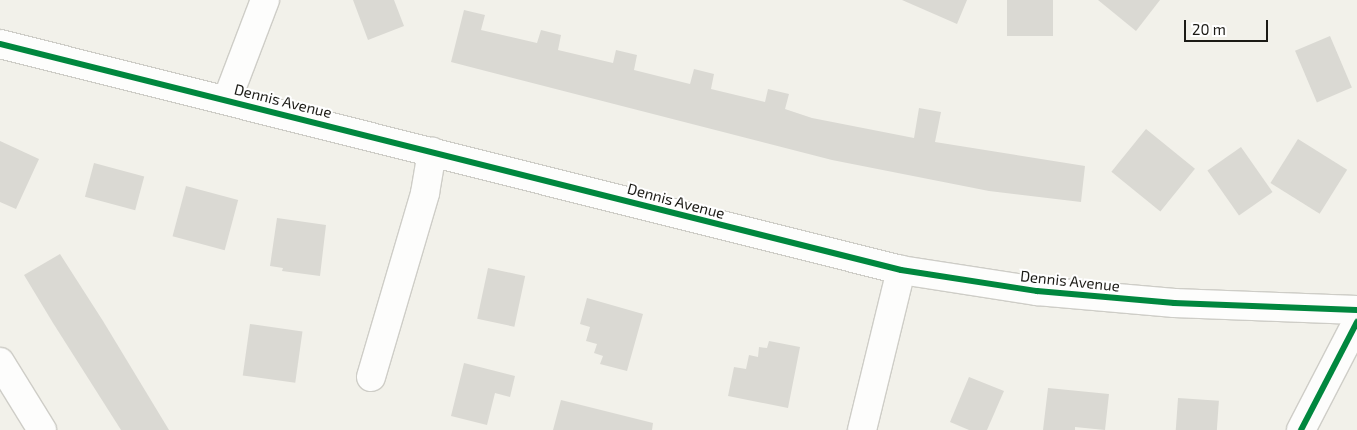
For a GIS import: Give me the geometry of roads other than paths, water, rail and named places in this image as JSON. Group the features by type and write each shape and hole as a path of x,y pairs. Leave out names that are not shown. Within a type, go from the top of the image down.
{"street":[{"path":"227,100 265,0"},
{"name":"Dennis Avenue","path":"0,44 901,270 1046,292 1184,303 1357,310"},
{"path":"372,377 425,193 432,152"},
{"path":"862,430 901,270"},
{"path":"1301,430 1357,322"},
{"path":"0,362 42,430"}]}
